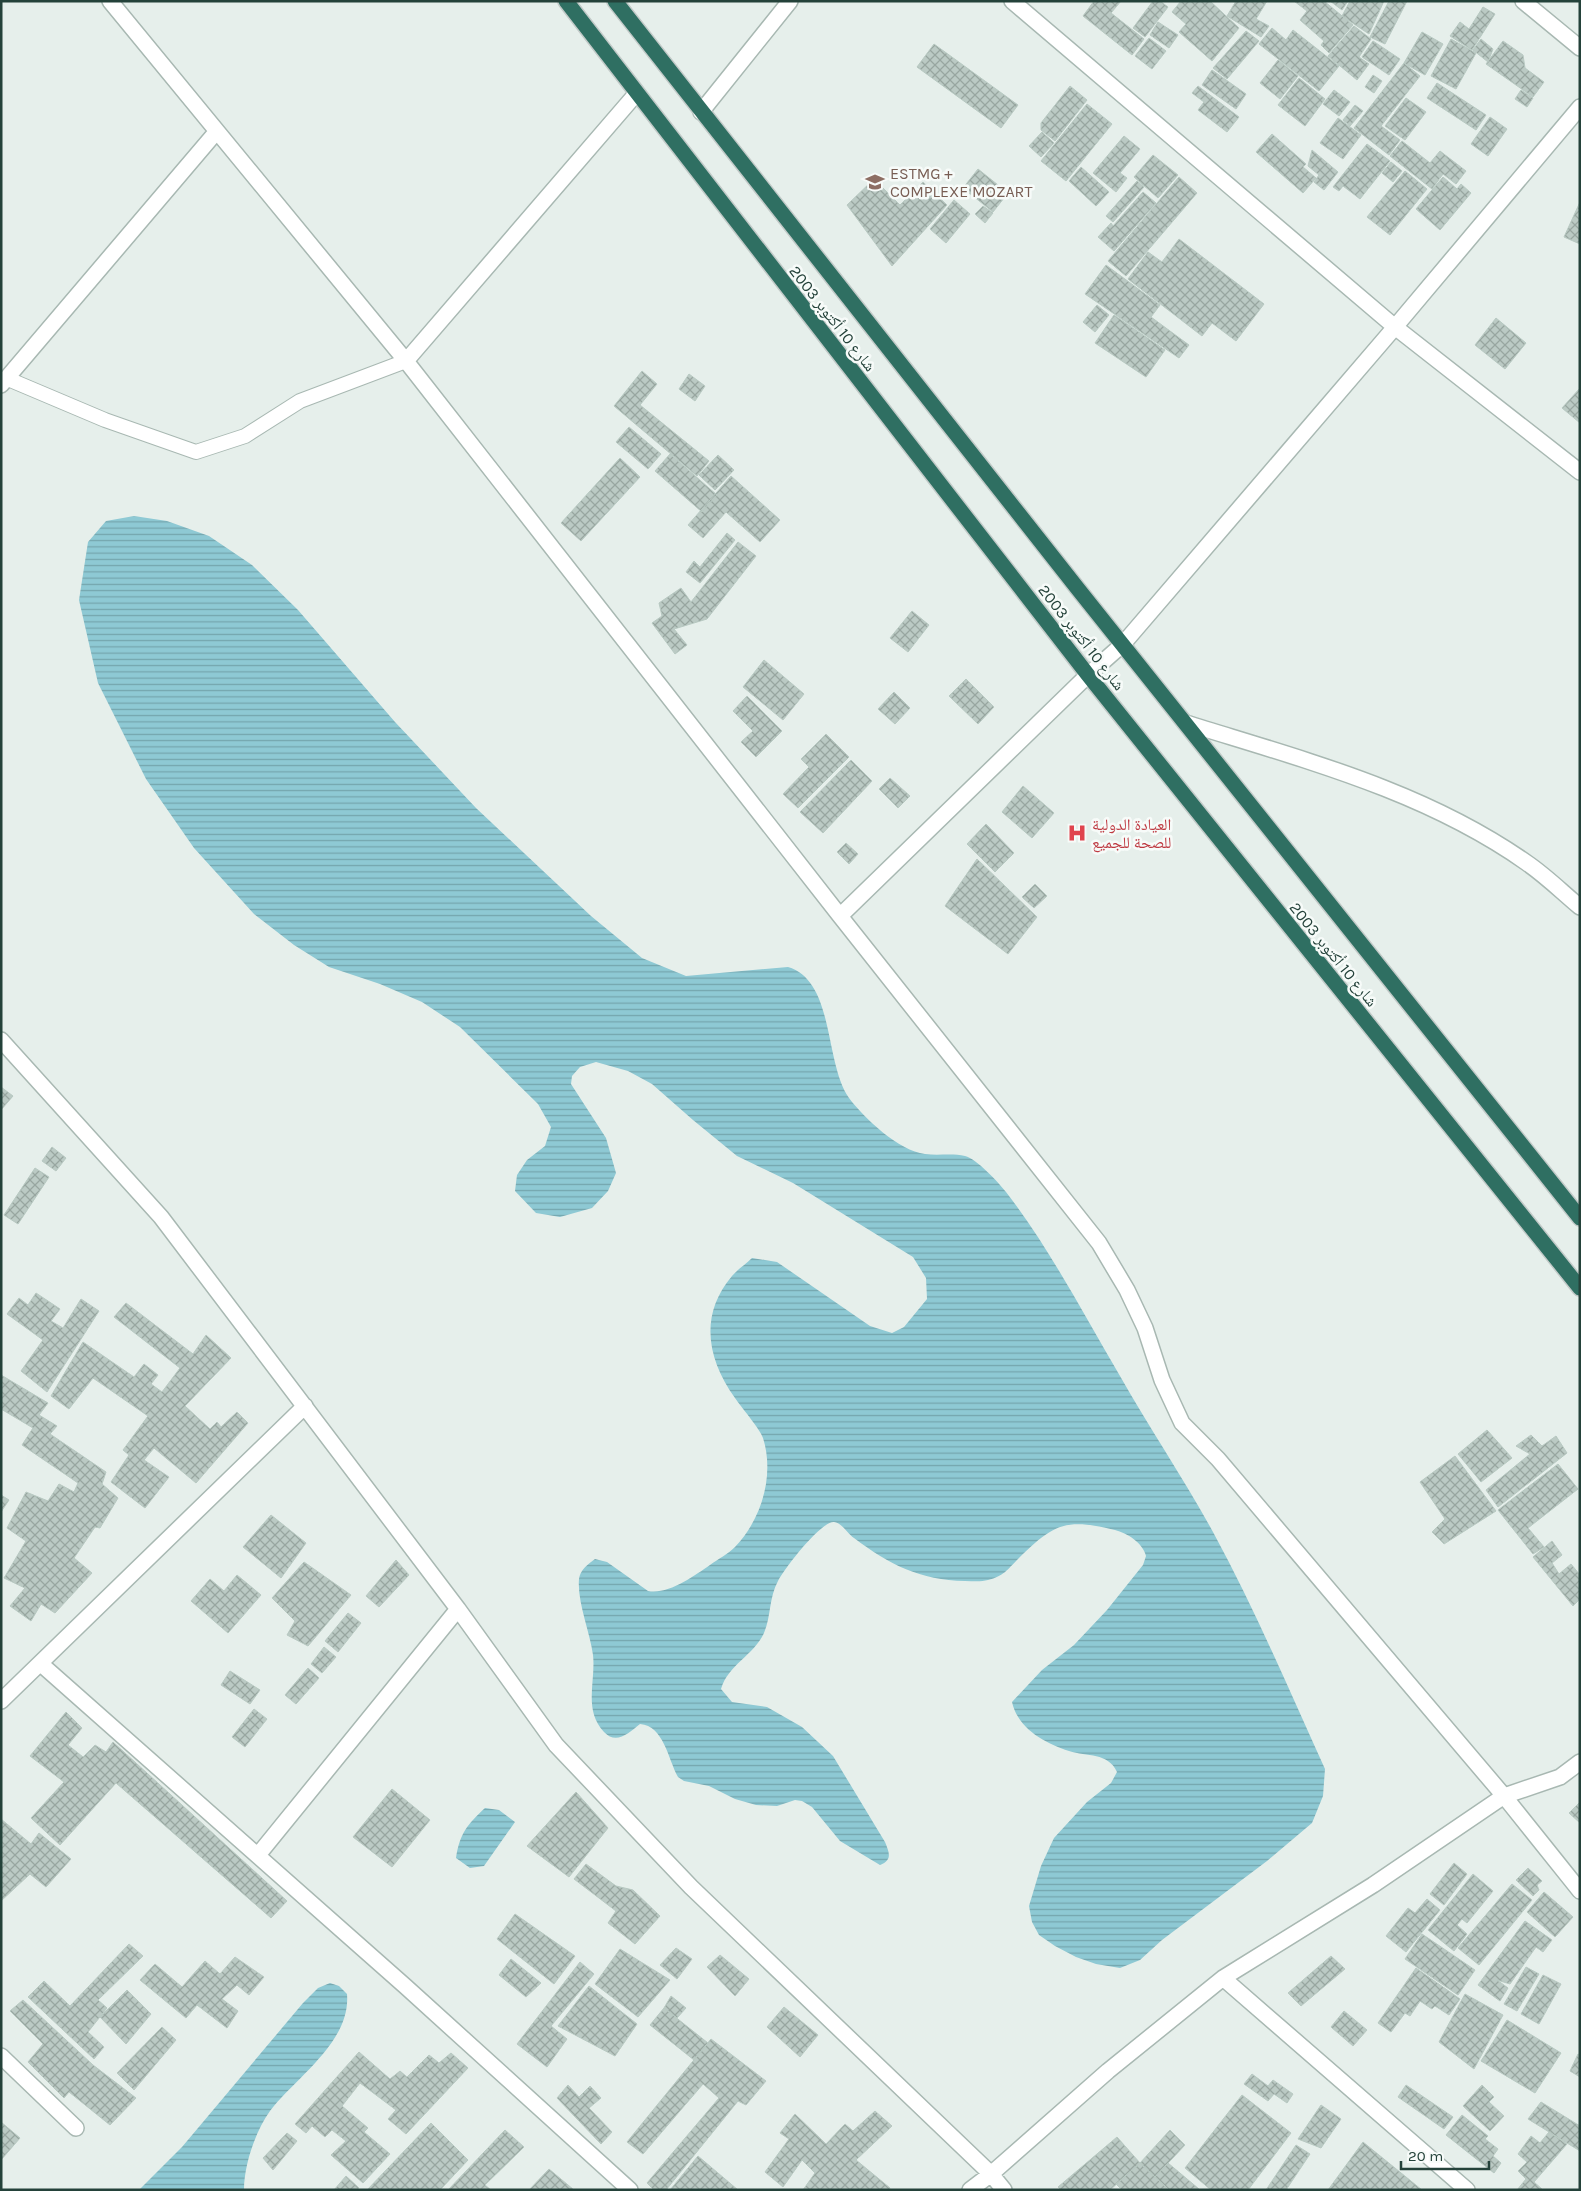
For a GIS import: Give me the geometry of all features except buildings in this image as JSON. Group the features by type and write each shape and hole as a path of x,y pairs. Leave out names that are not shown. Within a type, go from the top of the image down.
{"highway":[{"name":"شارع 10 أكتوبر 2003","path":"566,1 636,94 1088,675 1580,1288"},
{"name":"شارع 10 أكتوبر 2003","path":"615,1 701,112 1580,1218"}],"street":[{"path":"110,1 406,361 840,916 1099,1243 1127,1290 1145,1328 1162,1380 1182,1423 1218,1459 1504,1796 1580,1891"},
{"path":"701,112 790,1"},
{"path":"1012,1 1395,327 1580,472"},
{"path":"1523,1 1580,48"},
{"path":"406,361 636,94"},
{"path":"840,916 1088,675 1123,644 1395,327 1580,107"},
{"path":"4,382 217,131"},
{"path":"1186,723 1339,770 1412,799 1478,832 1528,864 1580,907"},
{"path":"1,1040 161,1218 458,1608 556,1745 691,1887 991,2174 1004,2190"},
{"path":"1,1701 305,1406"},
{"path":"258,1855 458,1608"},
{"path":"41,1664 406,1986 630,2190"},
{"path":"970,2190 991,2174 1108,2071 1223,1978 1373,1885 1504,1796 1560,1777 1580,1762"},
{"path":"1223,1978 1467,2190"},
{"path":"1,2056 76,2128"}],"lane":[{"path":"4,382 196,452 245,436 300,401 406,361"}],"water":[{"path":"134,516 167,521 209,536 252,565 298,610 395,722 476,808 591,916 642,958 686,976 788,967 803,975 814,988 821,1005 841,1083 856,1106 873,1124 904,1147 925,1154 965,1156 975,1161 1006,1192 1022,1214 1066,1282 1131,1396 1213,1532 1257,1620 1325,1769 1323,1796 1312,1823 1267,1861 1162,1940 1140,1960 1120,1968 1096,1964 1076,1957 1039,1935 1032,1922 1029,1906 1041,1866 1054,1838 1087,1802 1111,1783 1117,1772 1103,1758 1069,1751 1051,1744 1034,1734 1020,1720 1012,1702 1042,1670 1074,1645 1107,1610 1143,1565 1146,1556 1142,1547 1134,1539 1115,1530 1084,1524 1072,1524 1062,1527 1041,1538 1002,1574 985,1581 965,1581 934,1578 906,1569 867,1548 840,1524 834,1522 828,1524 812,1537 787,1567 775,1587 768,1620 760,1641 729,1673 721,1689 732,1702 767,1707 802,1727 833,1756 885,1842 889,1855 887,1861 880,1865 840,1841 812,1807 802,1801 795,1800 777,1806 756,1805 735,1799 709,1786 684,1781 678,1777 660,1737 648,1726 640,1724 618,1738 613,1738 604,1732 594,1714 592,1705 593,1655 579,1588 579,1579 583,1570 595,1559 607,1562 648,1591 664,1590 680,1584 735,1547 752,1524 763,1497 767,1467 763,1438 725,1383 713,1353 711,1321 722,1291 732,1276 752,1258 777,1262 870,1326 892,1333 904,1327 927,1299 926,1278 913,1257 793,1183 737,1156 652,1084 628,1071 596,1062 580,1067 572,1076 571,1084 606,1138 616,1173 608,1191 592,1208 560,1217 536,1213 515,1191 517,1175 527,1160 545,1146 551,1127 538,1104 460,1027 422,1002 380,984 329,967 294,945 254,914 194,848 146,779 98,683 79,600 88,542 106,521"},
{"path":"485,1808 499,1810 515,1822 484,1866 470,1868 456,1858 458,1849 465,1830"},
{"path":"330,1983 339,1986 347,1994 346,2011 340,2028 320,2058 281,2098 265,2119 255,2139 248,2160 244,2190 139,2190 182,2147 303,2003 318,1988"}],"place":[{"name":"ESTMG + COMPLEXE MOZART","path":"875,182"},
{"name":"العيادة الدولية للصحة للجميع","path":"1077,833"}]}
